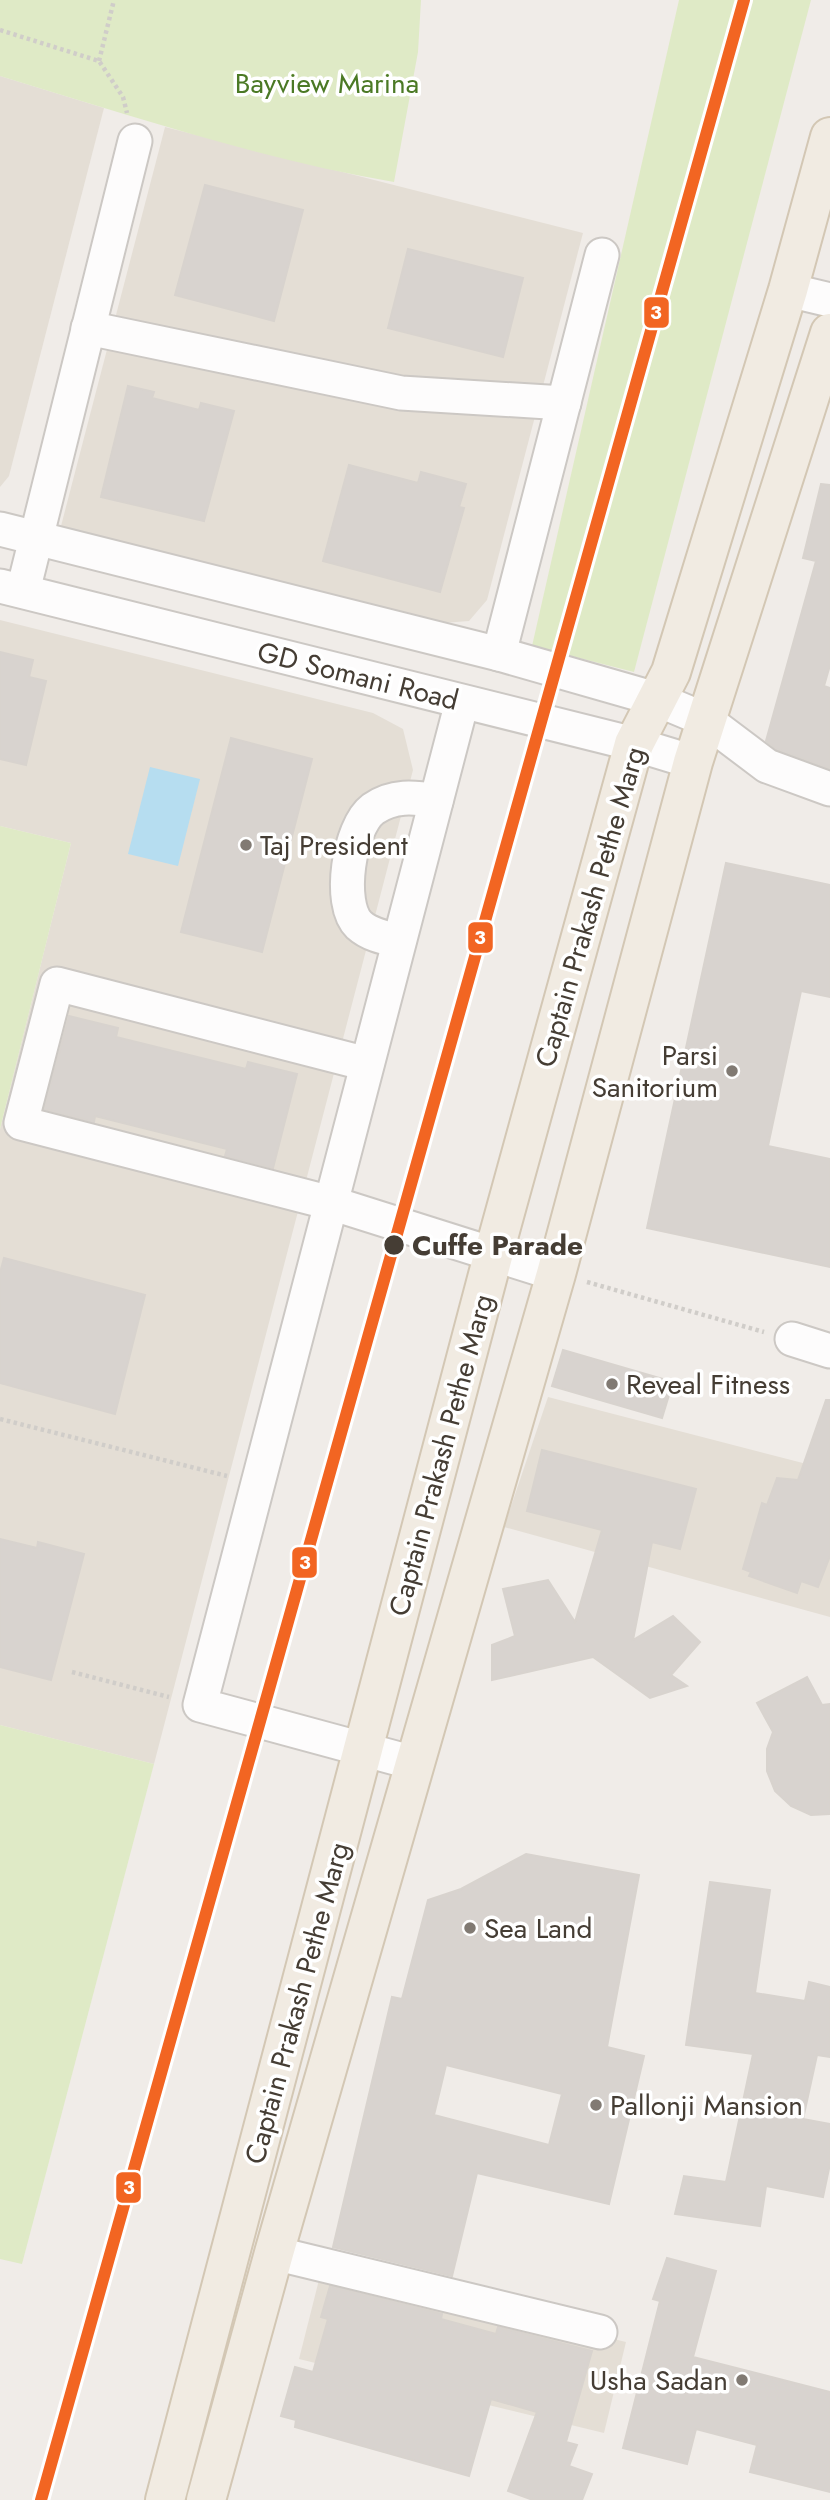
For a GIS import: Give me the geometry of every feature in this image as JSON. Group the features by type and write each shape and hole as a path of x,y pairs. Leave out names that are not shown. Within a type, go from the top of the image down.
{"main road":[{"name":"Captain Prakash Pethe Marg","path":"165,2500 365,1750 493,1256 634,744 671,672 788,290 830,137"},
{"name":"Captain Prakash Pethe Marg","path":"206,2500 274,2253 556,1274 693,762 830,333"},
{"path":"413,1562 478,1541"}],"street":[{"path":"36,538 135,141"},
{"path":"499,654 602,254"},
{"path":"788,290 830,300"},
{"path":"88,328 401,393 564,403"},
{"name":"GD Somani Road","path":"0,529 499,654 656,699 706,720 767,766 830,789"},
{"name":"GD Somani Road","path":"36,538 11,589 634,744 693,762"},
{"path":"414,1763 201,1705 462,702"},
{"path":"400,941 375,935 359,925 349,910 347,890 354,843 363,821 383,804 415,797 436,801"},
{"path":"367,1064 57,984 21,1123 331,1203 556,1274"},
{"path":"792,1339 830,1351"},
{"path":"274,2253 600,2332"}],"path":[{"path":"99,61 114,0"},
{"path":"0,30 99,61 123,97 135,141"},
{"path":"556,1274 792,1339"},
{"path":"0,1419 258,1484"},
{"path":"72,1672 201,1705"}],"shaded area":[{"path":"0,76 104,108 9,476 0,487"},
{"path":"165,127 583,233 487,600 469,621 443,623 61,526"},
{"path":"0,620 373,713 403,729 413,770 154,1764 0,1725 0,1129 71,843 0,826"},
{"path":"548,1397 830,1470 830,1617 504,1527"},
{"path":"322,2268 626,2342 604,2433 299,2359"}],"green space":[{"name":"Bayview Marina","path":"0,0 421,0 418,52 394,182 244,149 0,76"},
{"path":"679,0 811,0 634,672 532,646"},
{"path":"0,826 71,843 0,1129"},
{"path":"0,1725 154,1764 22,2264 0,2259"}],"water":[{"path":"150,767 200,779 178,866 128,854"}],"building":[{"path":"205,185 303,210 274,321 175,295"},
{"path":"408,249 523,278 503,357 388,328"},
{"path":"128,386 154,392 152,398 199,410 201,403 234,411 204,521 101,497"},
{"path":"349,465 418,483 421,472 466,484 459,507 464,508 440,592 323,561"},
{"path":"821,484 830,485 830,665 824,686 830,688 830,769 776,749 766,741 816,561 803,558"},
{"path":"0,652 33,660 29,677 46,681 26,765 0,759"},
{"name":"Taj President","path":"231,738 312,759 262,952 181,932"},
{"name":"Parsi Sanitorium","path":"726,863 830,885 830,997 801,991 768,1146 830,1159 830,1267 647,1228"},
{"path":"69,1016 118,1028 116,1037 246,1069 248,1062 297,1074 273,1168 225,1156 227,1149 95,1116 94,1122 44,1109"},
{"path":"4,1258 145,1295 115,1414 0,1383 0,1273"},
{"name":"Reveal Fitness","path":"563,1350 673,1382 662,1418 552,1386"},
{"path":"826,1400 830,1400 830,1556 818,1587 801,1581 797,1593 749,1576 751,1572 743,1569 762,1503 767,1505 777,1478 798,1480"},
{"path":"542,1450 696,1489 680,1549 652,1542 633,1640 673,1616 700,1642 671,1675 687,1686 650,1698 593,1657 492,1680 492,1645 515,1636 503,1589 548,1580 575,1622 602,1530 527,1511"},
{"path":"0,1539 37,1548 38,1542 84,1554 51,1680 0,1667"},
{"path":"807,1677 822,1705 830,1704 830,1814 811,1815 791,1806 775,1791 767,1771 767,1749 773,1732 757,1703"},
{"path":"526,1854 639,1875 607,2047 644,2056 609,2204 477,2173 452,2276 333,2247 392,1997 402,1999 428,1900 461,1889","holes":["446,2065 562,2094 549,2145 434,2115"]},
{"path":"710,1882 770,1890 755,1993 805,2001 809,1982 830,1987 830,2057 817,2055 803,2119 830,2124 830,2164 823,2197 766,2186 760,2226 675,2214 684,2176 726,2182 753,2054 686,2045"},
{"name":"Usha Sadan","path":"667,2258 716,2271 693,2357 830,2392 830,2492 750,2472 757,2445 696,2429 687,2464 623,2448 660,2301 653,2299"},
{"path":"330,2286 442,2314 441,2319 496,2334 498,2327 592,2351 566,2442 577,2445 569,2466 592,2474 582,2500 533,2500 508,2491 537,2412 491,2399 469,2476 295,2427 296,2420 281,2416 295,2367 313,2372 328,2319 321,2317"}],"transit line":[{"name":"3","path":"41,2500 744,0"}],"place":[{"name":"Taj President","path":"246,845"},
{"name":"Parsi Sanitorium","path":"732,1071"},
{"name":"Cuffe Parade","path":"394,1245"},
{"name":"Reveal Fitness","path":"612,1384"},
{"name":"Sea Land","path":"470,1928"},
{"name":"Pallonji Mansion","path":"596,2105"},
{"name":"Usha Sadan","path":"742,2380"}]}
